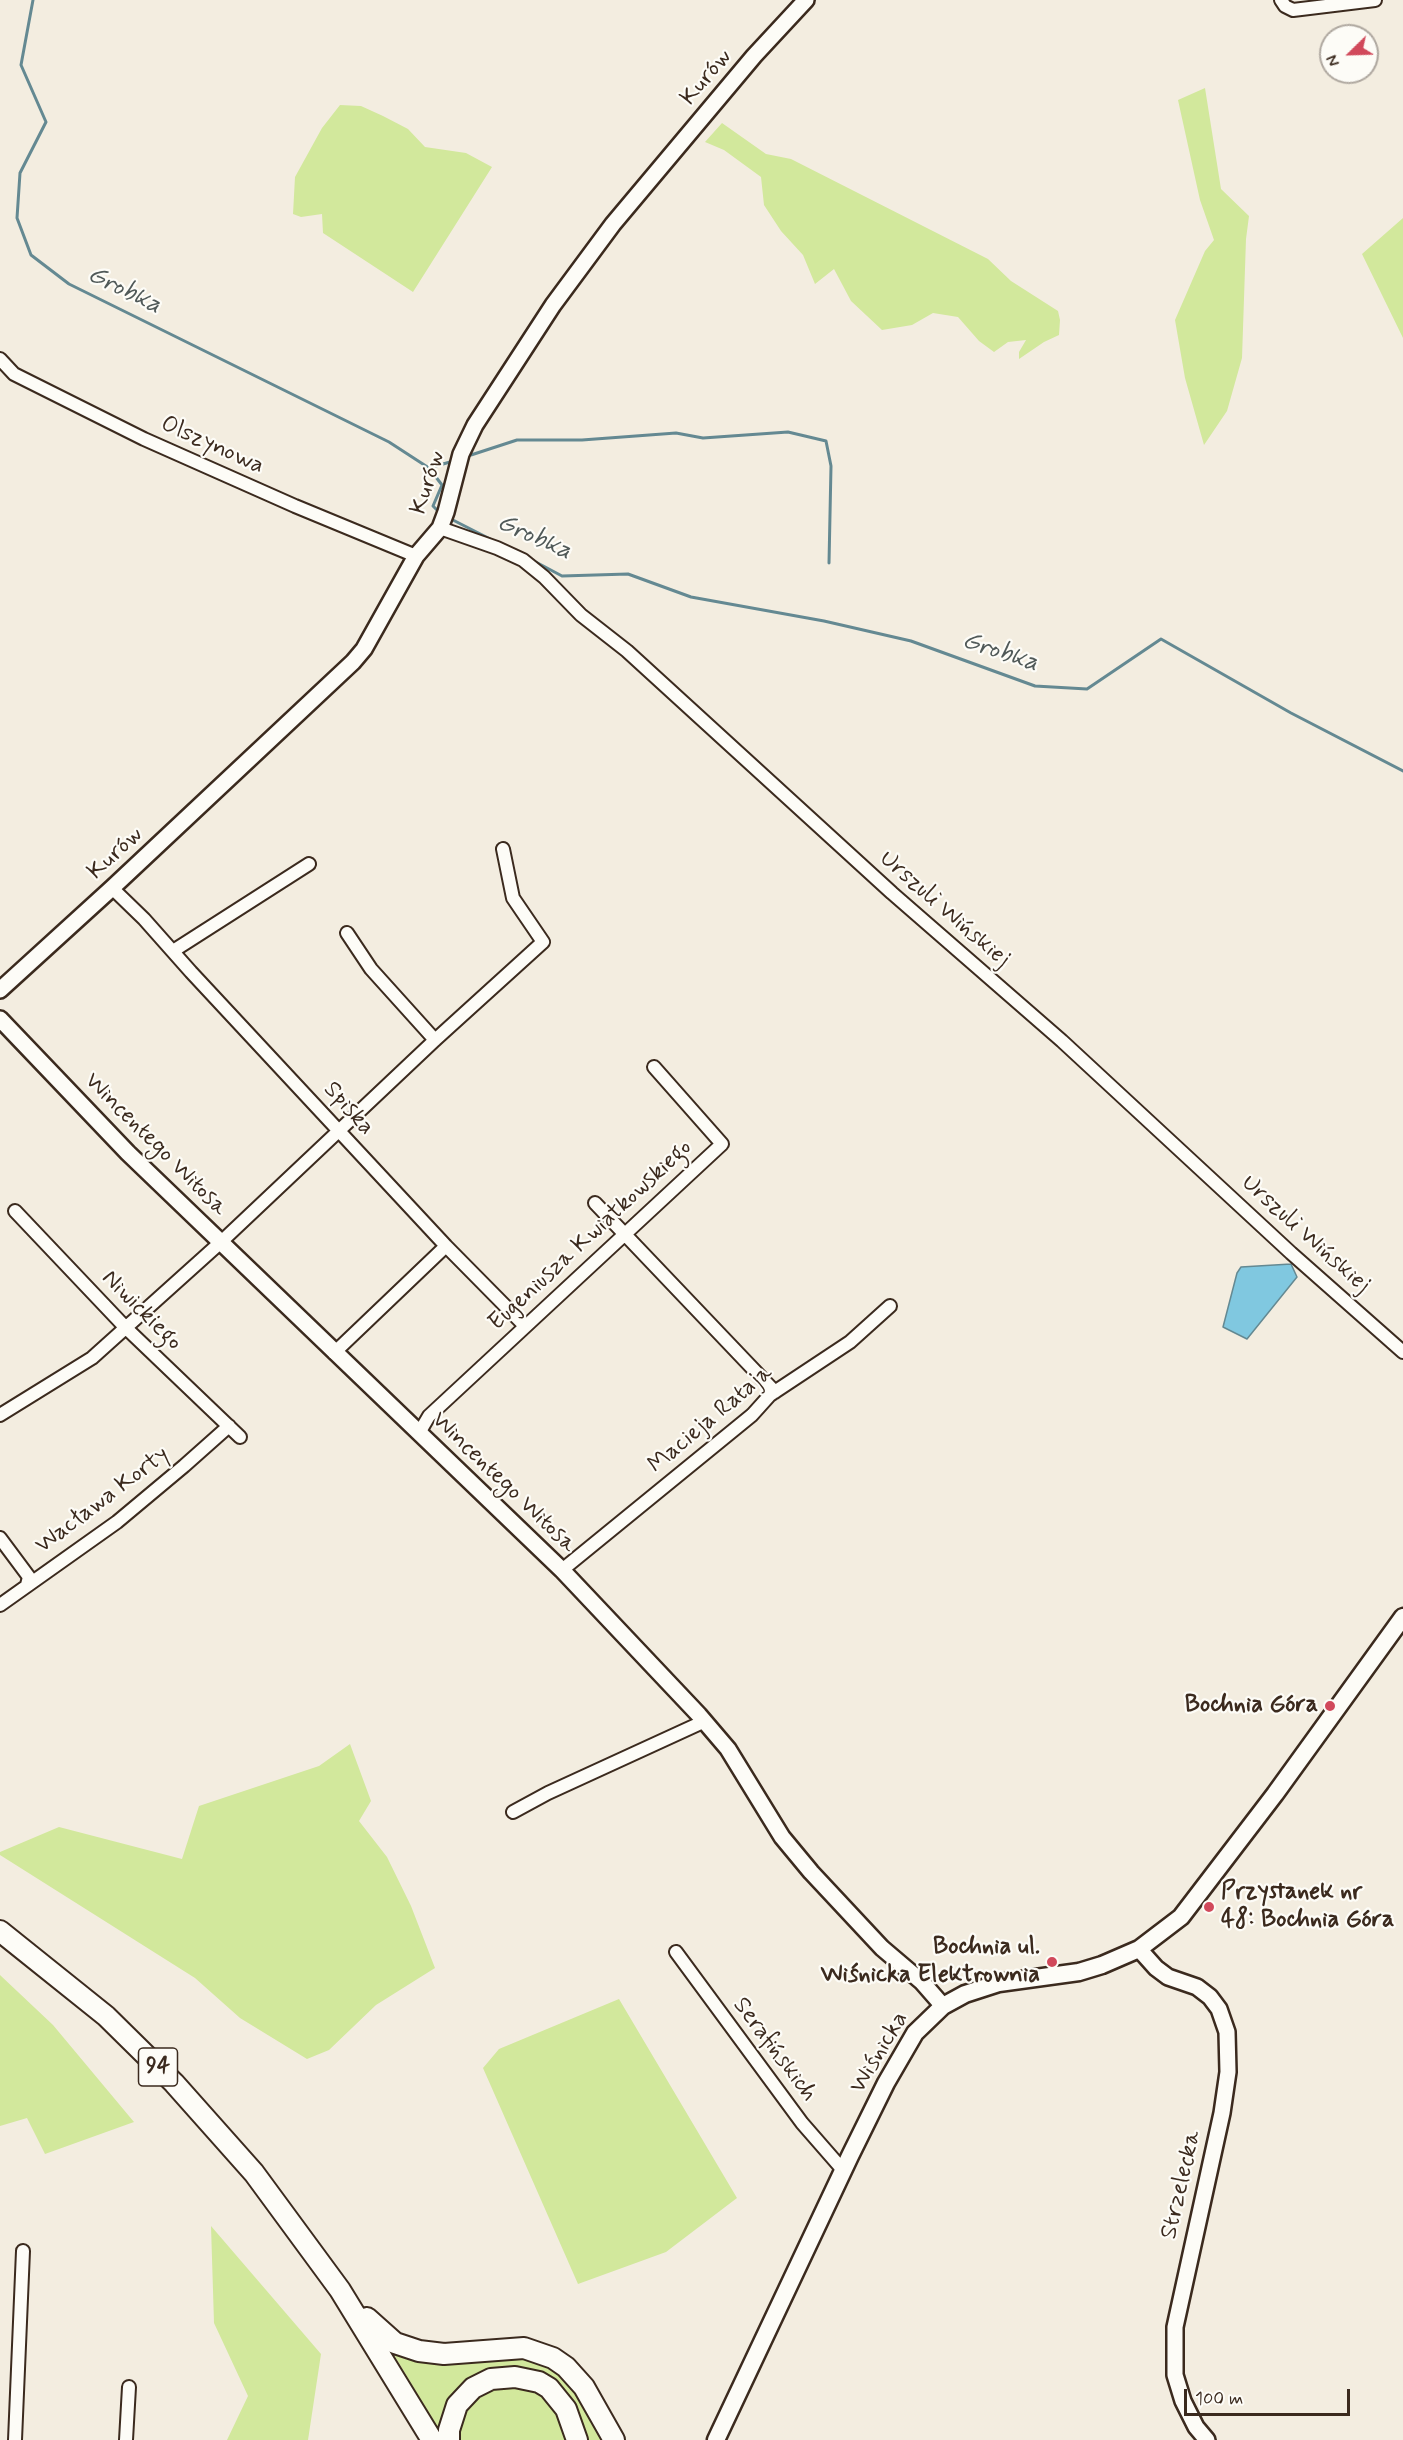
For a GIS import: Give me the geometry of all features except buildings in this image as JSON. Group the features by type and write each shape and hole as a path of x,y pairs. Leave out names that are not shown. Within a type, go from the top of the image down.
{"main road":[{"name":"Wiśnicka","path":"716,2440 843,2170 886,2083 915,2033 943,2006 965,1994 999,1983 1079,1972 1102,1965 1139,1949 1181,1917 1201,1893 1403,1617"},
{"name":"94","path":"0,1931 106,2016 174,2083 254,2173 340,2290 427,2434"},
{"path":"340,2290 384,2335 407,2348 444,2354 524,2348 553,2358 577,2378 614,2440"},
{"path":"449,2440 449,2430 457,2405 481,2383 502,2377 527,2378 549,2388 566,2409 577,2440"},
{"path":"598,2410 623,2440"}],"street":[{"name":"Kurów","path":"0,990 353,662 363,649 416,556 443,521 461,454 475,425 553,305 586,257 754,56 806,0"},
{"path":"1281,0 1285,6 1293,10 1375,0"},
{"name":"Olszynowa","path":"0,359 14,374 144,439 295,506 416,556"},
{"name":"Urszuli Wińskiej","path":"443,521 523,560 544,577 581,615 627,651 892,893 1062,1041 1403,1352"},
{"path":"0,1415 92,1358 221,1242 435,1040 543,942 513,898 503,849"},
{"path":"172,951 309,864"},
{"name":"Spiska","path":"112,888 144,919 446,1246 525,1326"},
{"path":"347,933 370,969 435,1040"},
{"name":"Wincentego Witosa","path":"0,1019 128,1154 562,1570 705,1721 728,1749 782,1837 796,1855 874,1939 922,1982 943,2006"},
{"name":"Eugeniusza Kwiatkowskiego","path":"419,1433 429,1416 722,1144 654,1067"},
{"path":"595,1203 775,1392"},
{"name":"Niwickiego","path":"15,1211 125,1327 240,1437"},
{"path":"334,1353 446,1246"},
{"name":"Macieja Rataja","path":"562,1570 752,1415 775,1392 850,1342 890,1306"},
{"name":"Wacława Korty","path":"0,1605 117,1522 229,1426"},
{"path":"0,1538 29,1577 27,1585"},
{"path":"513,1812 548,1793 705,1721"},
{"name":"Strzelecka","path":"1139,1949 1156,1968 1168,1977 1197,1987 1210,1997 1219,2008 1227,2032 1228,2072 1222,2113 1179,2298 1174,2335 1176,2375 1183,2401 1196,2427 1207,2440"},
{"name":"Serafińskich","path":"676,1952 802,2122 843,2170"},
{"path":"15,2440 23,2251"},
{"path":"126,2440 129,2387"}],"green space":[{"path":"1205,88 1221,189 1249,216 1246,239 1242,358 1227,411 1204,445 1185,378 1175,320 1205,251 1214,240 1200,200 1178,100"},
{"path":"340,105 361,106 408,129 425,147 466,153 492,167 413,292 323,233 322,214 301,217 293,214 295,177 322,128"},
{"path":"722,123 766,154 791,159 988,259 1011,281 1058,311 1059,335 1019,359 1019,352 1026,340 1008,342 994,352 979,341 958,317 933,313 912,325 882,330 851,301 834,269 815,284 803,255 781,231 764,205 761,177 724,150 705,142"},
{"path":"1403,218 1403,338 1362,254"},
{"path":"350,1744 371,1801 359,1821 387,1857 411,1906 435,1968 376,2005 329,2050 307,2059 240,2018 195,1978 0,1855 0,1852 59,1827 182,1859 199,1806 319,1766"},
{"path":"0,1975 53,2025 134,2122 45,2154 27,2118 0,2126"},
{"path":"619,1999 737,2198 666,2252 578,2284 483,2068 499,2049"},
{"path":"211,2226 321,2354 308,2440 227,2440 248,2396 214,2323"},
{"path":"388,2345 517,2353 563,2372 608,2440 585,2440 576,2416 500,2369 442,2435"},
{"path":"515,2380 556,2401 569,2440 457,2440 459,2418 480,2391"}],"water":[{"path":"1291,1264 1297,1277 1247,1339 1223,1327 1237,1273 1241,1267"}],"waterway":[{"name":"Grobka","path":"33,0 21,65 46,122 20,173 17,218 31,255 69,284 389,442 429,468 442,485 433,506 440,513"},
{"path":"471,455 517,440 582,440 676,433 703,438 788,432 826,441 831,466 829,563"},
{"path":"429,468 450,462"},
{"name":"Grobka","path":"449,518 496,542"},
{"name":"Grobka","path":"532,560 562,576 628,574 691,597 824,621 911,641 1035,686 1087,689 1161,639 1291,713 1403,771"}],"place":[{"name":"Bochnia Góra","path":"1330,1706"},
{"name":"Przystanek nr 48: Bochnia Góra","path":"1209,1907"},
{"name":"Bochnia ul. Wiśnicka Elektrownia","path":"1052,1962"}]}
